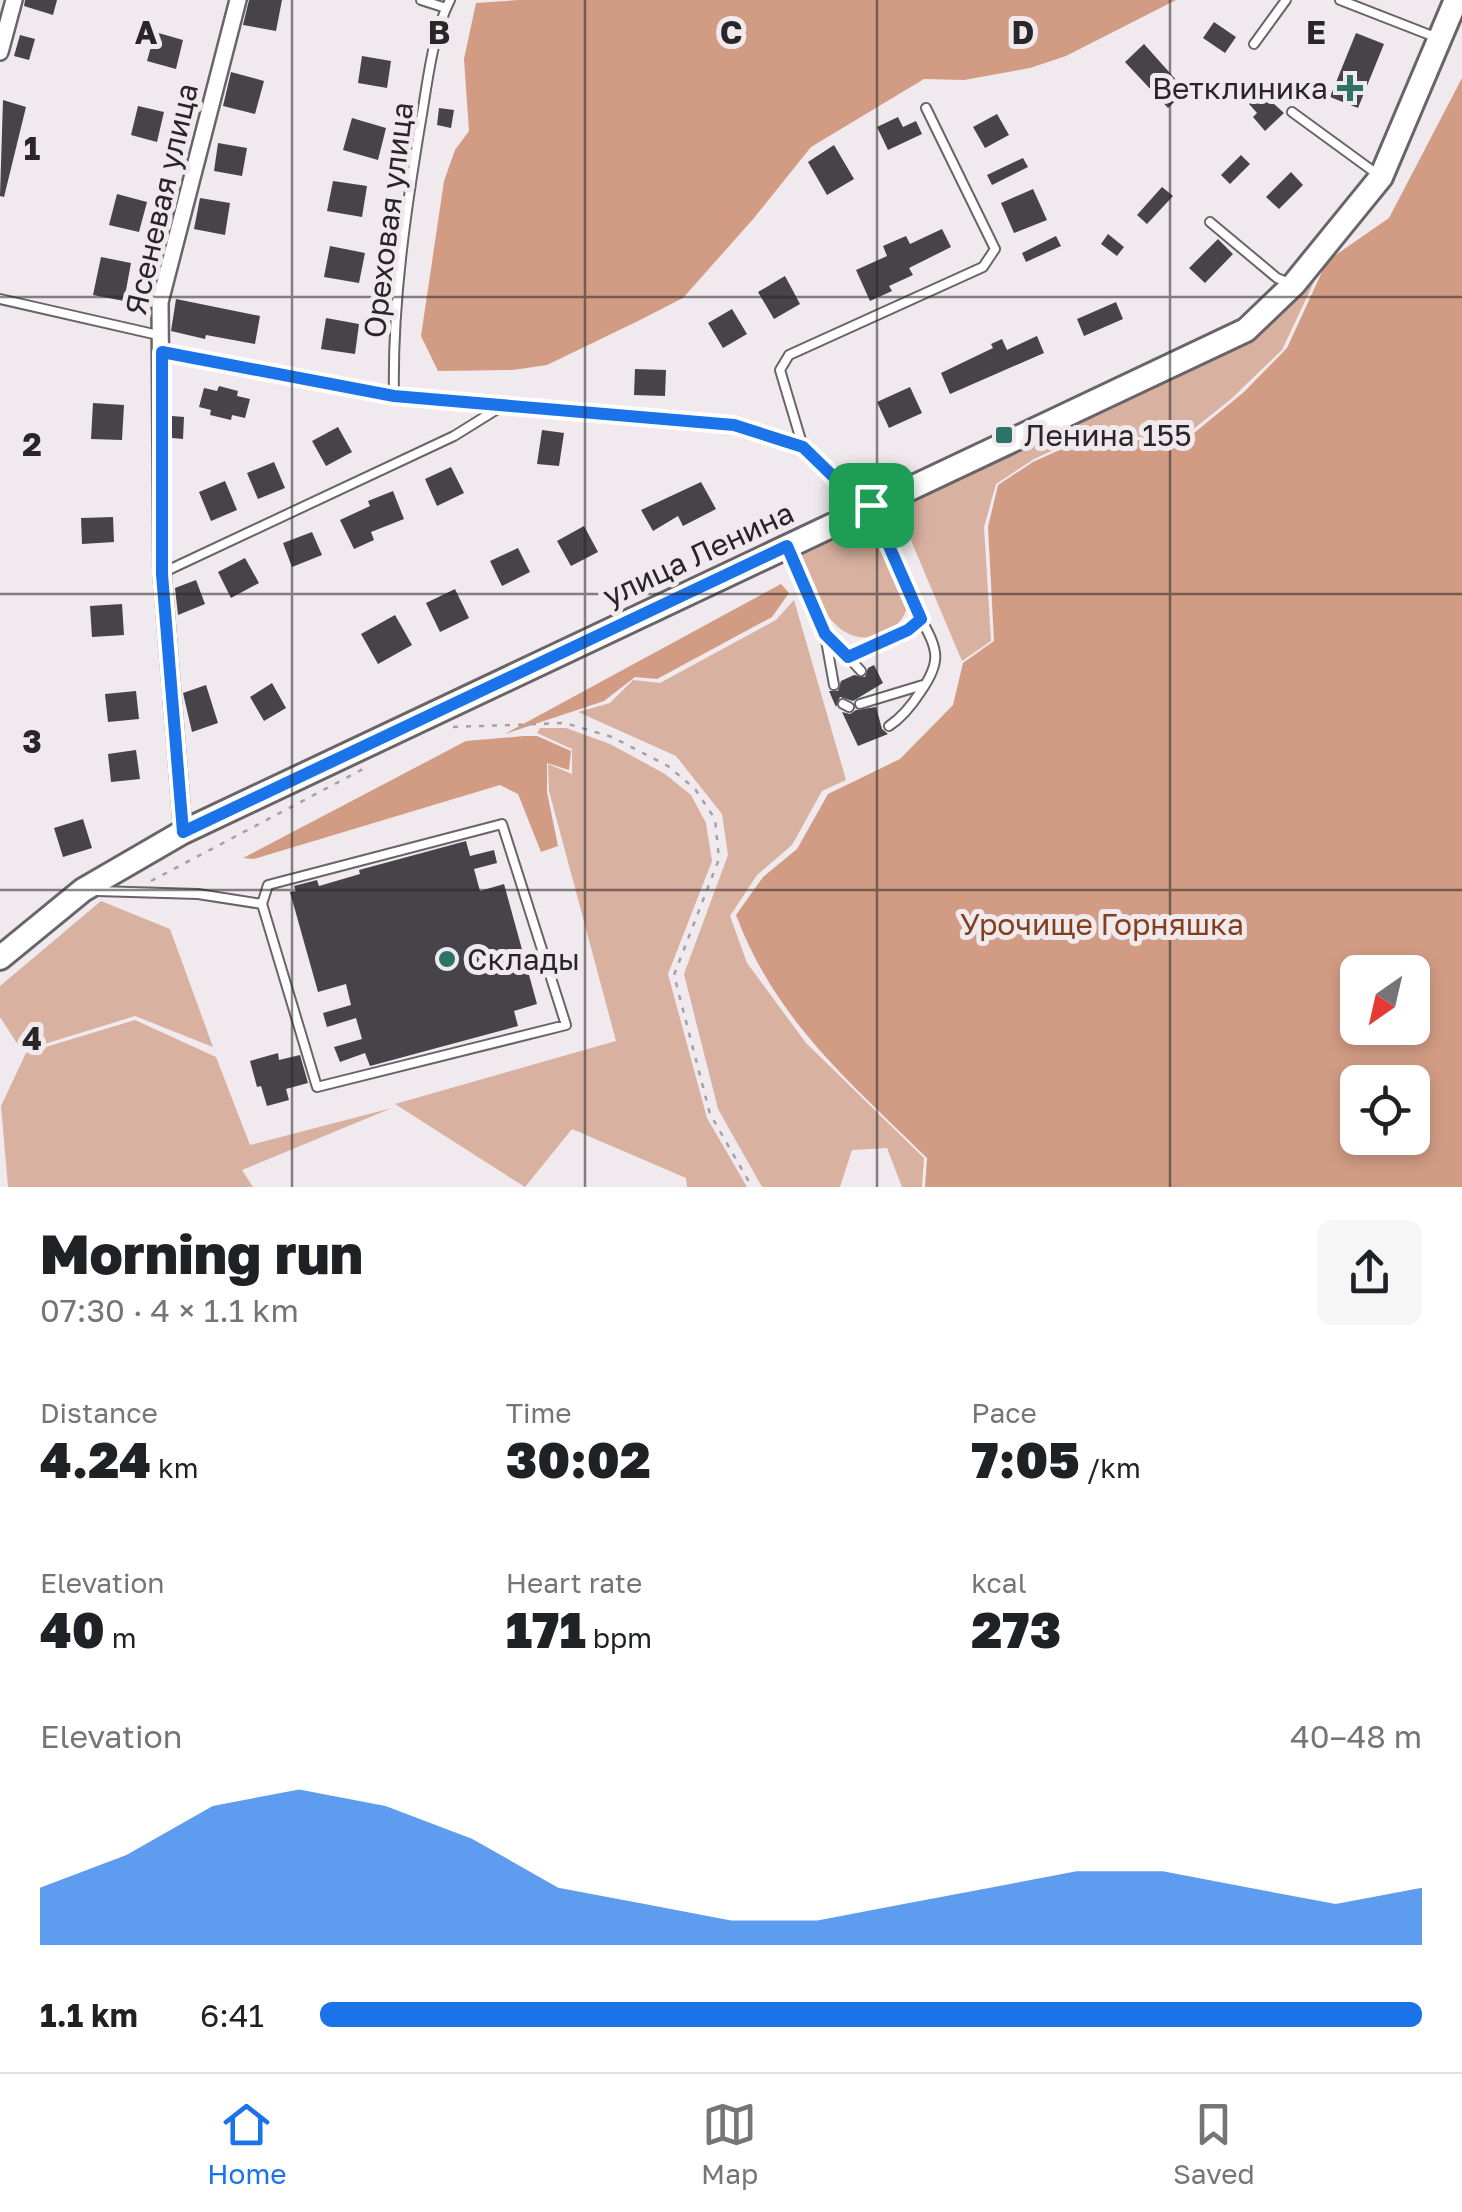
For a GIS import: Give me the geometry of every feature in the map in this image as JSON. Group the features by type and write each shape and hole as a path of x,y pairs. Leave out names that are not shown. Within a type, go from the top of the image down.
{"main road":[{"name":"улица Ленина","path":"0,958 83,890 183,832 1246,330 1294,284 1381,177 1456,0"}],"street":[{"path":"0,52 14,0"},
{"name":"Ясеневая улица","path":"183,832 162,574 160,302 238,0"}],"lane":[{"path":"421,0 448,4"},
{"path":"1254,44 1286,0"},
{"path":"1340,0 1439,39"},
{"name":"Ореховая улица","path":"394,396 393,360 410,186 434,49 448,4"},
{"path":"803,447 780,370 788,355 983,267 995,249 926,108"},
{"path":"1292,112 1381,177"},
{"path":"1210,222 1278,278 1294,284"},
{"path":"0,299 158,335"},
{"path":"162,352 394,396 734,425 803,447 864,508 934,646 936,661 927,683 901,718 889,726"},
{"path":"162,574 454,436 506,403"},
{"path":"787,546 825,634 834,685"},
{"path":"848,657 908,630 921,619"},
{"path":"825,634 861,672"},
{"path":"860,704 927,683"},
{"path":"873,688 884,695"},
{"path":"502,824 566,1025 317,1087 262,904 268,885 502,824"},
{"path":"83,890 198,894 262,904"}],"path":[{"path":"441,728 565,722 612,736 668,766 695,789 715,819 719,859 674,975 710,1114 752,1187"},
{"path":"130,892 372,764"}],"shaded area":[{"path":"1320,269 1282,350 1231,399 1176,443 1097,430 1034,459 996,484 984,527 991,641 962,661 899,512 908,499 1255,332"},
{"path":"866,521 874,529 908,605 893,628 863,637 841,629 823,610 804,572 800,548"},
{"path":"794,600 846,780 822,791 792,845 757,875 730,916 747,963 806,1043 924,1158 922,1187 902,1187 887,1148 852,1150 840,1187 762,1187 718,1109 684,974 728,855 722,814 676,756 578,712 610,703 633,680 660,683 776,620"},
{"path":"540,728 566,728 610,744 665,774 691,795 706,823 712,861 668,974 707,1118 747,1187 687,1187 686,1178 572,1129 525,1187 395,1104 616,1041 549,791 548,764 572,774 572,749 537,733"},
{"path":"101,901 170,929 213,1047 135,1016 22,1051 0,1017 0,986"},
{"path":"135,1020 216,1057 250,1145 392,1108 242,1170 253,1187 8,1187 1,1106 26,1053"}],"green space":[{"path":"1176,0 1066,56 1030,68 964,80 924,79 811,147 683,298 638,321 547,365 513,370 438,371 421,336 444,181 455,150 469,131 464,59 476,3"},
{"name":"Урочище Горняшка","path":"1462,78 1462,1187 925,1187 927,1158 843,1075 793,1018 752,953 736,915 763,877 797,849 828,794 900,759 953,705 963,663 994,641 988,527 998,485 1033,462 1097,433 1177,447 1244,392 1287,348 1327,261 1389,218"},
{"path":"781,584 789,593 772,617 657,679 635,677 604,701 505,734"},
{"path":"537,736 571,751 569,770 547,763 547,792 558,846 541,852 518,794 500,785 254,859 243,858 466,741"}],"building":[{"path":"25,0 57,0 53,15 24,6"},
{"path":"249,0 282,0 276,31 243,25"},
{"path":"1214,22 1236,37 1225,53 1203,38"},
{"path":"155,32 183,40 176,69 147,61"},
{"path":"1356,33 1384,44 1358,108 1330,97"},
{"path":"20,35 35,39 29,60 14,56"},
{"path":"1144,44 1186,91 1168,108 1125,62"},
{"path":"362,56 391,61 387,88 358,83"},
{"path":"231,72 264,81 255,114 223,106"},
{"path":"1262,93 1284,113 1265,131 1253,117 1257,113 1249,104"},
{"path":"3,100 26,107 4,197 0,196"},
{"path":"138,106 164,112 157,142 131,135"},
{"path":"439,108 454,110 451,128 437,125"},
{"path":"997,114 1009,135 985,148 973,127"},
{"path":"898,117 903,127 916,121 922,134 888,150 877,127"},
{"path":"352,118 386,128 378,160 343,150"},
{"path":"218,143 247,148 242,176 214,171"},
{"path":"834,145 854,179 827,195 808,162"},
{"path":"1241,155 1250,164 1230,184 1221,175"},
{"path":"1023,158 1028,167 992,185 987,175"},
{"path":"1291,172 1303,185 1279,209 1266,197"},
{"path":"333,181 367,186 362,217 327,211"},
{"path":"1162,187 1173,196 1147,224 1137,215"},
{"path":"1033,189 1047,220 1014,233 1001,203"},
{"path":"117,194 147,202 139,232 109,225"},
{"path":"200,198 230,203 225,235 194,229"},
{"path":"942,229 951,247 909,268 913,275 889,286 892,291 870,301 856,270 887,256 883,246 906,236 910,244"},
{"path":"1108,234 1124,247 1117,256 1101,244"},
{"path":"1056,236 1061,246 1026,262 1022,253"},
{"path":"1218,239 1233,254 1205,283 1189,268"},
{"path":"330,246 365,253 359,283 324,277"},
{"path":"101,257 131,263 124,301 93,295"},
{"path":"785,276 800,304 774,319 758,292"},
{"path":"176,299 260,316 255,344 171,331"},
{"path":"1116,302 1123,319 1084,336 1077,319"},
{"path":"732,309 747,334 723,348 708,323"},
{"path":"326,318 359,324 355,354 321,349"},
{"path":"1037,336 1044,353 950,394 941,373 993,348 991,344 1002,339 1007,350"},
{"path":"635,369 666,370 665,396 634,395"},
{"path":"219,386 250,399 245,418 232,415 231,420 210,415 211,410 199,407 204,388 217,391"},
{"path":"910,387 922,413 889,428 877,402"},
{"path":"93,403 124,405 122,440 91,439"},
{"path":"172,416 184,417 183,439 172,438"},
{"path":"338,427 352,452 326,466 312,441"},
{"path":"542,430 564,433 559,466 537,464"},
{"path":"274,462 285,488 258,499 247,473"},
{"path":"451,467 464,493 437,506 425,479"},
{"path":"225,481 237,510 211,521 199,492"},
{"path":"701,482 716,509 683,526 678,516 653,531 641,510"},
{"path":"393,491 404,519 371,532 374,540 354,549 340,520 370,506 368,501"},
{"path":"113,517 114,542 82,544 81,518"},
{"path":"584,526 598,552 571,566 557,541"},
{"path":"312,532 322,555 292,567 283,543"},
{"path":"518,548 530,572 502,586 490,561"},
{"path":"245,558 259,583 231,598 218,572"},
{"path":"196,580 205,604 178,615 175,588"},
{"path":"455,589 469,618 440,632 426,603"},
{"path":"122,604 124,635 92,637 90,606"},
{"path":"395,615 412,645 378,664 361,634"},
{"path":"874,665 883,683 853,701 840,697 836,707 829,691 838,691 841,681 854,675 865,677"},
{"path":"272,683 286,708 264,721 250,697"},
{"path":"206,685 218,723 192,732 183,693"},
{"path":"136,691 139,719 108,722 105,694"},
{"path":"876,707 882,729 888,734 858,746 842,712 850,714"},
{"path":"136,750 140,779 111,782 108,754"},
{"path":"83,819 92,848 63,857 54,828"},
{"path":"466,841 470,856 494,850 497,863 474,869 480,891 504,884 537,1004 514,1011 518,1026 370,1066 365,1053 340,1062 334,1047 362,1039 356,1018 327,1027 323,1013 351,1005 346,984 318,992 290,892 296,891 294,886 317,880 319,886 360,874 359,870"},
{"path":"278,1053 279,1060 300,1055 308,1083 286,1089 289,1100 267,1106 250,1061"}],"place":[{"name":"Ветклиника","path":"1350,88"},
{"name":"Ленина 155","path":"1004,435"},
{"name":"Склады","path":"447,959"}],"route":[{"path":"162,352 394,396 734,425 803,447 841,484 858,512 871,505 921,619 908,630 848,657 825,634 787,546 183,832 162,574 162,352"}]}
